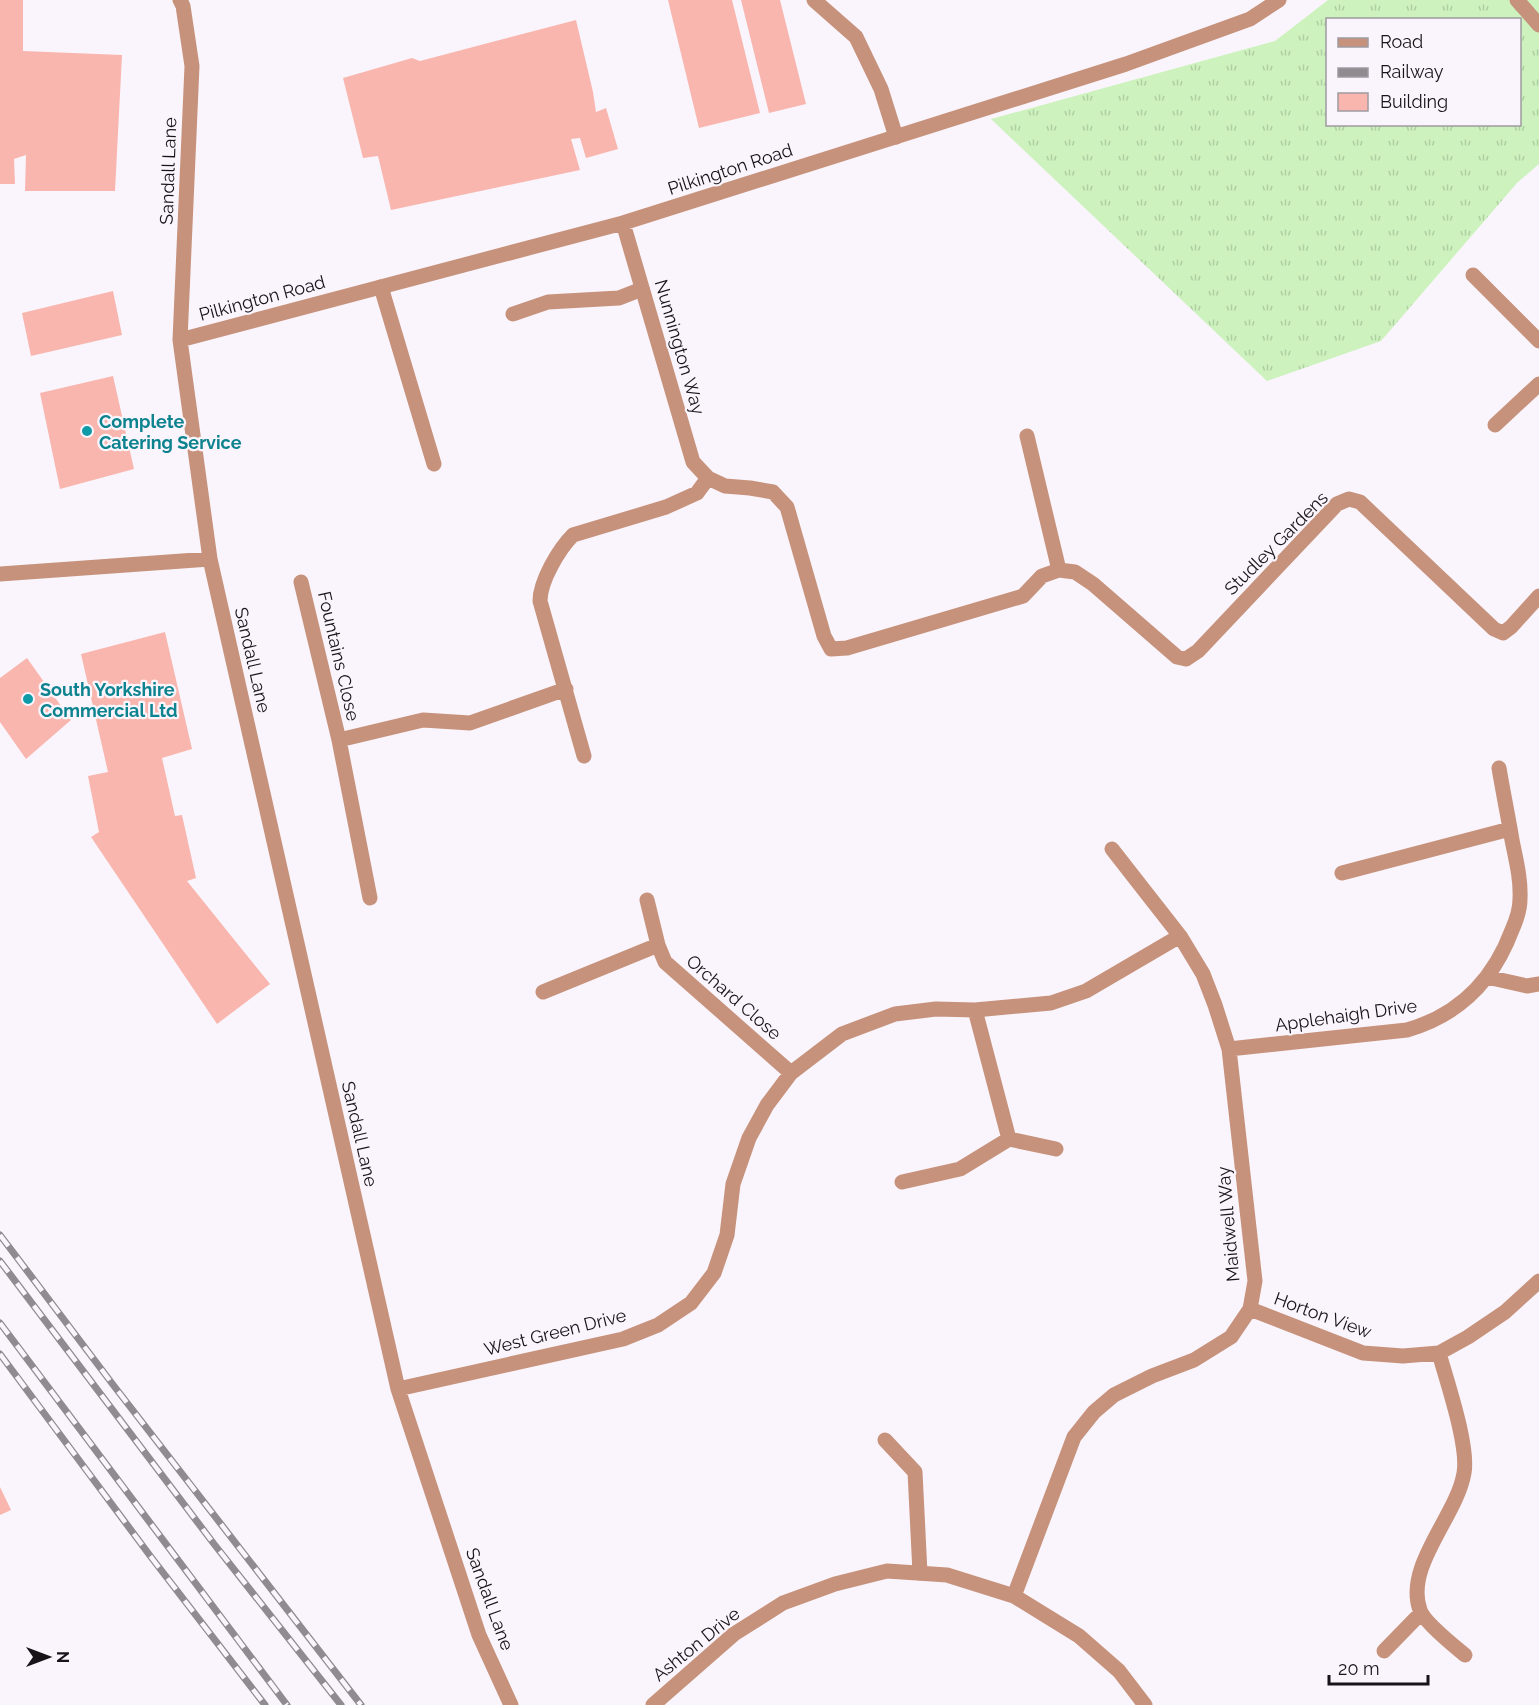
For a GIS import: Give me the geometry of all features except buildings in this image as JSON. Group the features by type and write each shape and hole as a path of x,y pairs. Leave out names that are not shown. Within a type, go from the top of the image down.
{"street":[{"name":"Sandall Lane","path":"180,0 183,6 192,66 180,340 210,560 398,1389 479,1635 511,1705"},
{"path":"814,0 856,37 881,90 896,137"},
{"name":"Pilkington Road","path":"180,340 623,223 1126,64 1250,19 1279,0"},
{"path":"1517,0 1539,25"},
{"name":"Nunnington Way","path":"623,223 693,462 708,478"},
{"path":"1473,275 1539,341"},
{"path":"381,287 434,464"},
{"path":"513,314 548,302 619,298 642,289"},
{"path":"1495,425 1539,384"},
{"path":"584,756 540,601 540,589 564,544 573,535 666,507 697,493 708,478 725,486 773,492 787,507 824,636 831,649 847,648 1004,603 1023,596 1042,576 1059,570 1027,436"},
{"name":"Studley Gardens","path":"1059,570 1076,572 1177,657 1186,659 1198,651 1337,504 1349,499 1360,502 1494,629 1503,633 1539,596"},
{"path":"0,574 210,560"},
{"name":"Fountains Close","path":"301,582 339,740 370,898"},
{"name":"Fountains Close","path":"339,740 423,720 470,723 566,689"},
{"name":"Applehaigh Drive","path":"1229,1049 1407,1030 1431,1023 1456,1008 1487,976 1506,946 1521,902 1520,878 1499,768"},
{"path":"1342,873 1510,829"},
{"name":"Maidwell Way","path":"1014,1596 1074,1437 1094,1412 1114,1395 1152,1376 1194,1360 1231,1337 1250,1310 1255,1281 1229,1049 1203,974 1180,936 1112,849"},
{"name":"Orchard Close","path":"647,900 658,945 665,962 792,1073"},
{"name":"West Green Drive","path":"398,1389 623,1338 658,1325 691,1303 714,1273 727,1235 733,1184 749,1138 767,1106 792,1073 842,1034 895,1014 936,1009 975,1010 1051,1003 1086,991 1180,936"},
{"path":"543,992 658,945"},
{"path":"1487,976 1527,986 1539,984"},
{"path":"975,1010 1009,1139"},
{"path":"902,1182 960,1169 1009,1139 1056,1149"},
{"name":"Horton View","path":"1250,1310 1363,1353 1403,1356 1439,1353 1505,1312 1539,1281"},
{"path":"1439,1353 1464,1447 1464,1473 1446,1518 1421,1564 1418,1592 1421,1613 1465,1655"},
{"path":"885,1440 915,1472 920,1573"},
{"name":"Ashton Drive","path":"653,1705 734,1634 783,1603 835,1584 887,1571 947,1575 1014,1596 1079,1636 1119,1671 1144,1705"},
{"path":"1384,1651 1421,1613"}],"green space":[{"path":"1328,0 1539,0 1539,164 1517,183 1381,341 1267,381 991,119 1275,41"}],"railway":[{"path":"0,1235 361,1705"},
{"path":"0,1261 214,1544 341,1705"},
{"path":"0,1323 287,1705"},
{"path":"0,1354 151,1557 265,1705"}],"place":[{"name":"Complete Catering Service","path":"87,431"},
{"name":"South Yorkshire Commercial Ltd","path":"28,699"}]}
